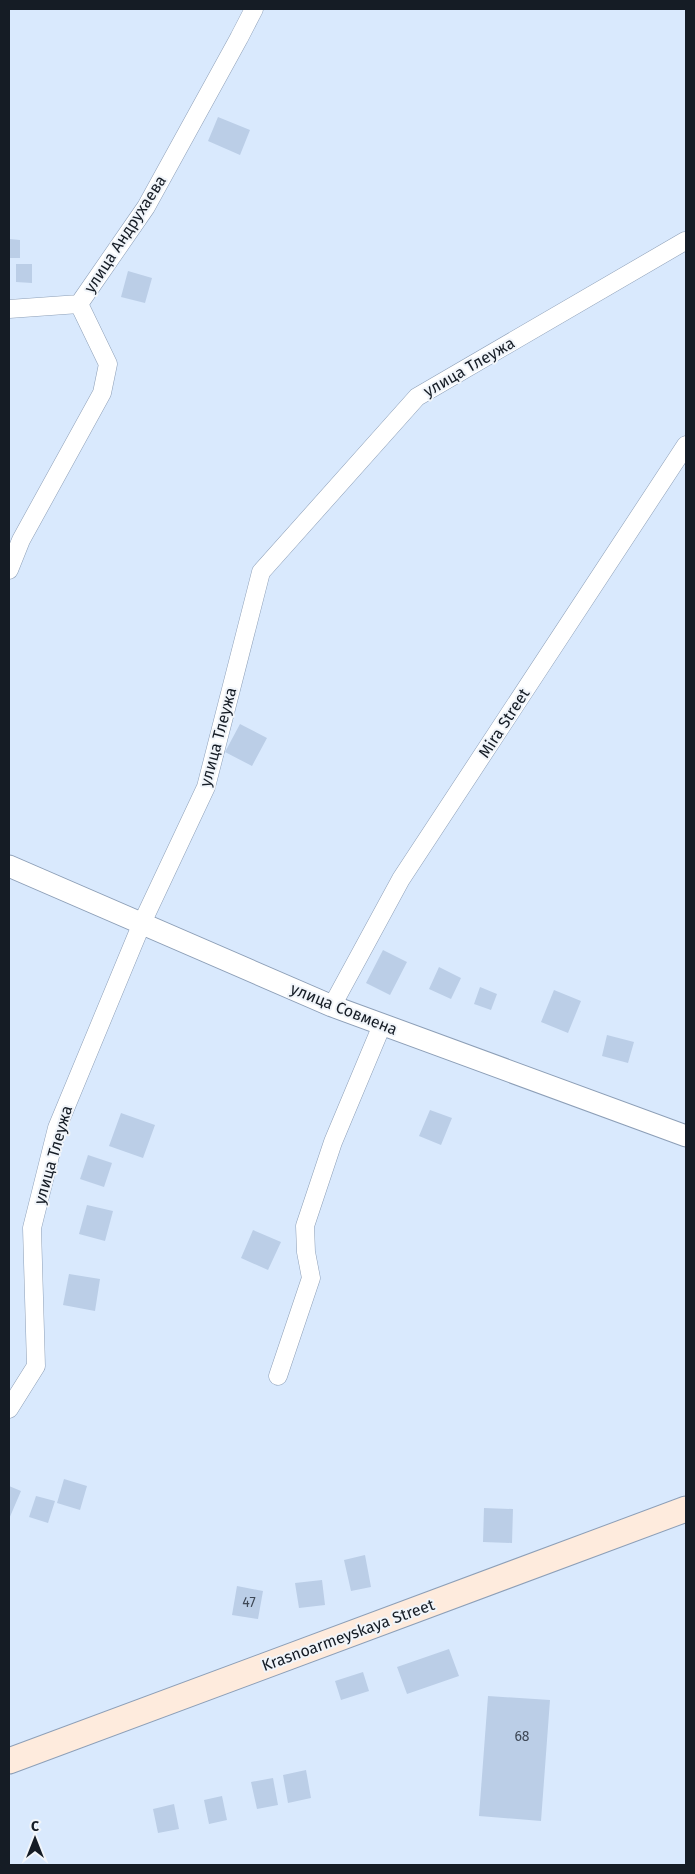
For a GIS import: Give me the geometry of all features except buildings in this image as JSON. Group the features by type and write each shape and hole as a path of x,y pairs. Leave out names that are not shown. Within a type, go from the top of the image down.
{"main road":[{"name":"Krasnoarmeyskaya Street","path":"9,1762 686,1509"}],"street":[{"name":"улица Андрухаева","path":"9,570 21,540 102,393 108,364 80,304 146,207 235,47 254,9"},
{"name":"улица Тлеужа","path":"9,1409 36,1366 32,1228 58,1128 142,923 206,787 261,572 417,397 685,241"},
{"path":"9,309 80,304"},
{"name":"Mira Street","path":"332,1006 401,879 686,445"},
{"name":"улица Совмена","path":"9,866 332,1006 686,1136"},
{"path":"278,1376 312,1278 306,1252 305,1226 332,1142 382,1025"}]}
